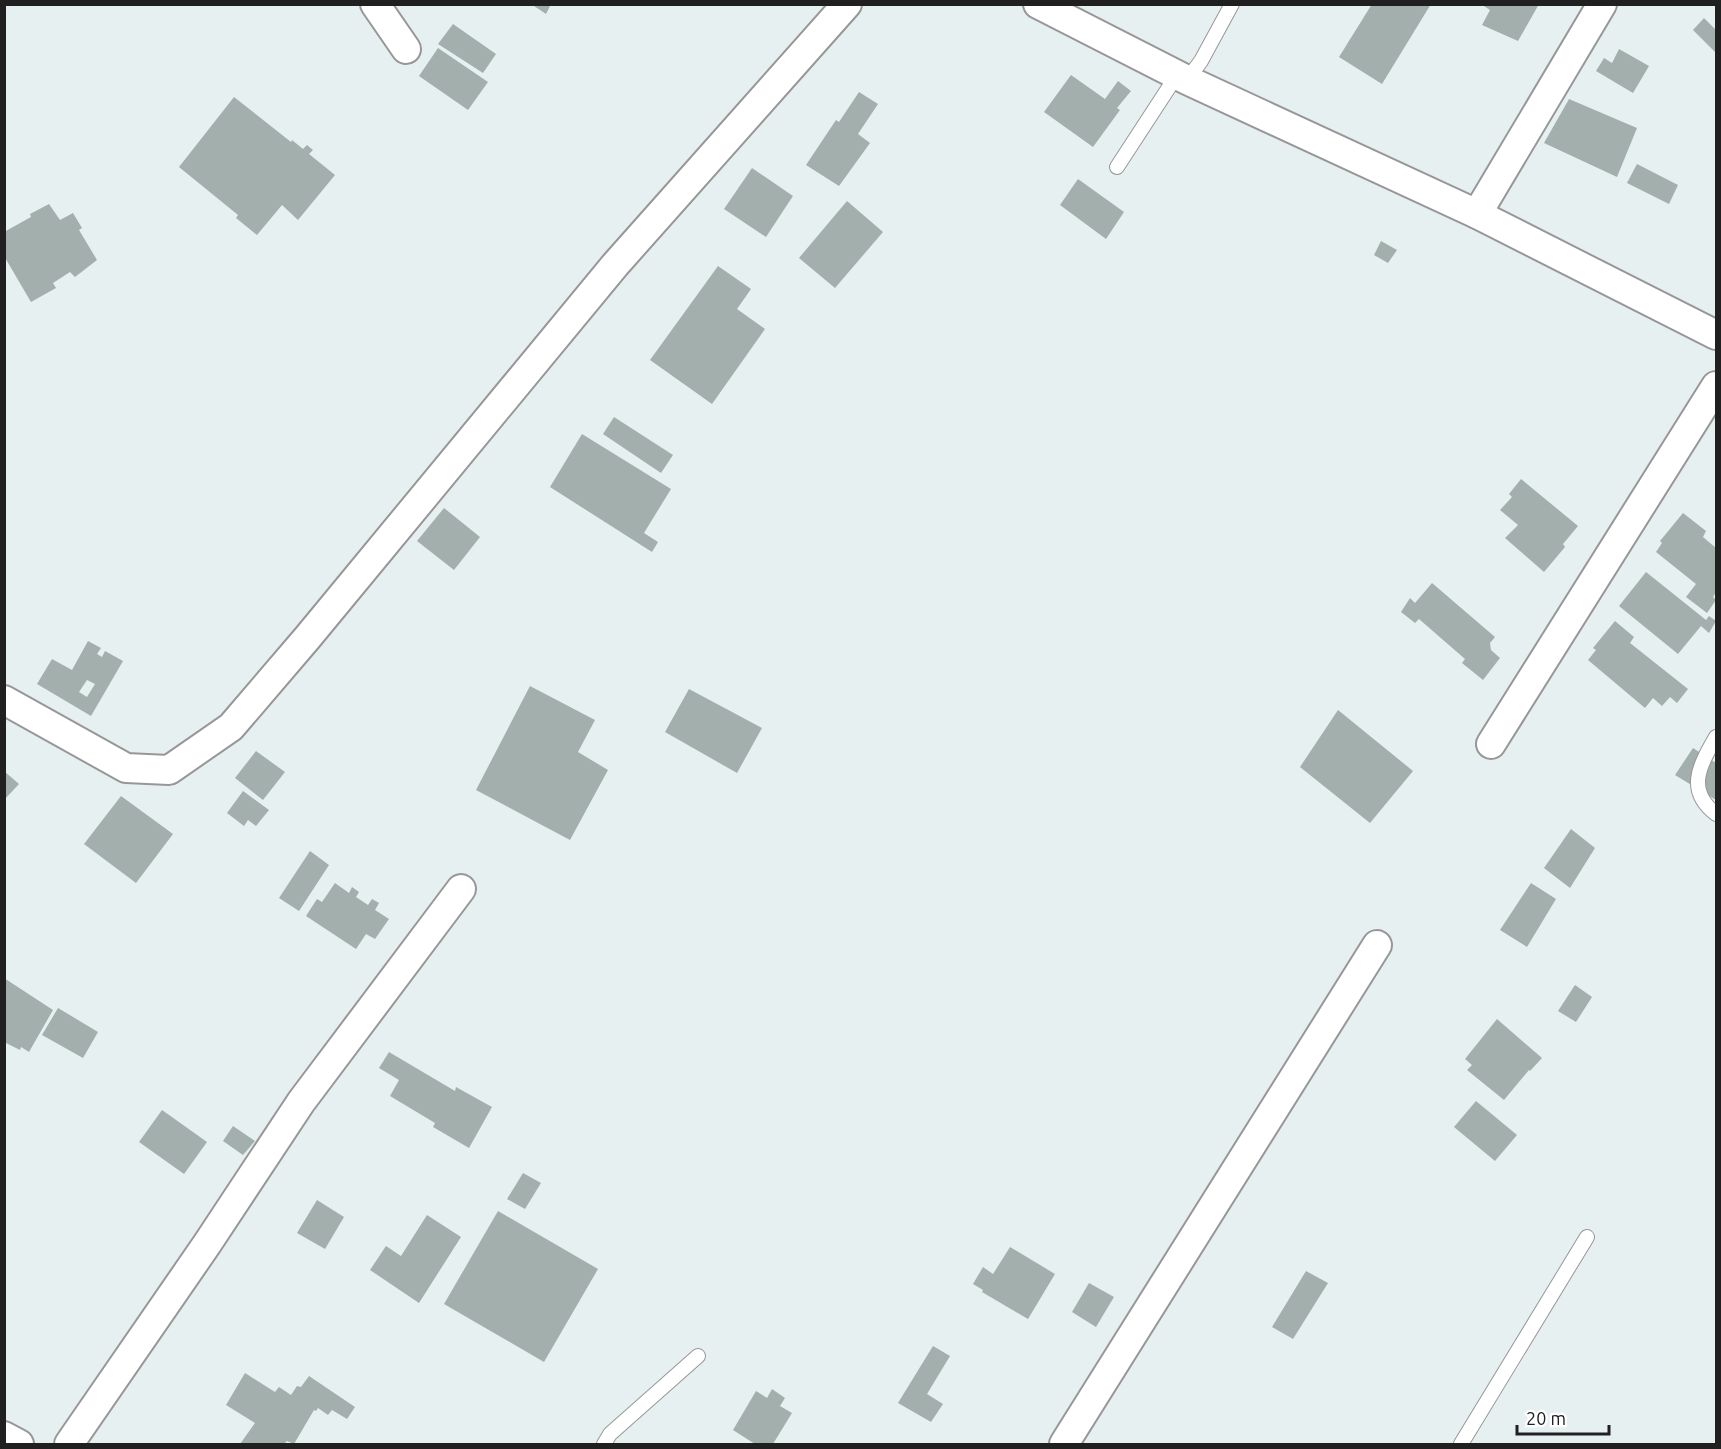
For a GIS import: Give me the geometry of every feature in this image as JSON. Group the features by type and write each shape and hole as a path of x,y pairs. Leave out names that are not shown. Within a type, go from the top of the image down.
{"street":[{"path":"375,4 406,49"},
{"path":"4,700 126,768 169,770 231,727 615,265 847,4"},
{"path":"1038,4 1182,77 1477,214 1716,335"},
{"path":"1477,214 1602,4"},
{"path":"1491,744 1716,386"},
{"path":"69,1444 302,1102 461,889"},
{"path":"1064,1444 1377,945"},
{"path":"4,1436 19,1444"}],"lane":[{"path":"1117,167 1182,77 1201,61 1232,4"},
{"path":"1716,737 1700,765 1697,787 1706,806 1716,814"},
{"path":"1461,1444 1587,1237"},
{"path":"604,1444 610,1434 698,1356"}],"building":[{"path":"531,4 551,4 546,14"},
{"path":"1372,4 1431,4 1382,84 1339,57"},
{"path":"1481,4 1539,4 1518,41 1482,25 1490,10"},
{"path":"1704,18 1716,30 1716,53 1693,30"},
{"path":"453,24 496,54 483,73 438,44"},
{"path":"438,48 488,82 468,110 419,76"},
{"path":"1619,49 1649,66 1633,93 1596,71 1604,58 1612,63"},
{"path":"1071,75 1105,99 1118,81 1131,91 1117,108 1120,110 1093,147 1044,112"},
{"path":"859,92 878,104 858,134 870,143 839,186 806,165 836,120 839,122"},
{"path":"234,97 291,142 292,140 303,149 307,145 313,150 309,154 335,175 298,220 282,205 257,235 236,218 238,215 179,167"},
{"path":"1569,99 1637,128 1617,177 1544,143"},
{"path":"1637,164 1678,185 1669,204 1627,183"},
{"path":"752,168 793,196 766,237 724,209"},
{"path":"1078,179 1124,212 1106,239 1060,205"},
{"path":"847,201 883,232 835,288 799,258"},
{"path":"49,204 60,220 73,213 82,228 79,230 97,260 75,277 70,272 53,283 56,288 31,302 4,256 4,232"},
{"path":"1381,241 1397,250 1388,263 1374,255"},
{"path":"718,266 751,289 737,309 765,329 712,404 650,360"},
{"path":"614,417 673,455 661,473 603,434"},
{"path":"582,434 671,489 644,533 658,542 652,552 550,487"},
{"path":"1521,479 1578,526 1563,544 1565,547 1544,572 1505,538 1518,525 1500,510 1512,497 1509,494"},
{"path":"444,508 480,537 454,570 417,541"},
{"path":"1683,513 1706,531 1703,537 1716,548 1716,592 1713,597 1716,600 1707,613 1686,597 1696,584 1656,552 1662,543 1660,541"},
{"path":"1646,572 1706,620 1709,616 1716,621 1709,633 1701,626 1678,654 1619,606"},
{"path":"1432,583 1495,637 1490,643 1491,650 1500,658 1483,680 1462,663 1465,659 1419,619 1415,623 1401,612 1410,598 1415,603"},
{"path":"1615,621 1634,637 1630,643 1688,689 1677,703 1670,697 1662,706 1653,698 1645,708 1588,660 1596,650 1593,648"},
{"path":"88,641 101,648 97,654 102,657 105,651 123,661 91,716 37,684 52,659 72,670","holes":["87,680 95,684 87,697 79,692"]},
{"path":"530,686 595,720 578,752 608,770 570,840 476,790"},
{"path":"689,689 762,728 737,773 665,732"},
{"path":"1338,710 1413,771 1370,823 1300,767"},
{"path":"1693,748 1716,763 1716,800 1675,775"},
{"path":"256,751 285,772 263,800 235,778"},
{"path":"4,771 19,784 4,800"},
{"path":"243,791 269,810 256,826 248,820 244,826 227,813"},
{"path":"121,796 173,834 136,883 84,844"},
{"path":"1571,829 1595,848 1570,888 1544,868"},
{"path":"310,851 329,865 299,911 279,898"},
{"path":"335,883 349,893 352,887 359,892 356,897 368,905 372,899 379,903 375,910 389,919 375,939 366,934 356,949 306,916 317,899 322,902"},
{"path":"1531,883 1556,899 1527,947 1500,930"},
{"path":"4,978 53,1010 29,1052 4,1042"},
{"path":"1575,985 1592,997 1576,1022 1558,1011"},
{"path":"58,1008 98,1032 83,1058 42,1035"},
{"path":"1497,1019 1542,1058 1504,1100 1467,1070 1472,1065 1465,1059"},
{"path":"389,1052 455,1091 456,1087 492,1107 469,1148 433,1127 435,1123 390,1096 399,1080 379,1068"},
{"path":"1476,1101 1517,1135 1495,1161 1454,1127"},
{"path":"162,1110 207,1142 184,1174 139,1142"},
{"path":"233,1126 255,1141 243,1155 223,1141"},
{"path":"523,1173 541,1183 525,1209 507,1199"},
{"path":"317,1200 344,1217 325,1249 297,1233"},
{"path":"498,1211 598,1269 544,1362 444,1304"},
{"path":"427,1215 461,1237 419,1303 370,1270 386,1246 401,1256"},
{"path":"1010,1247 1055,1274 1028,1319 982,1292 983,1290 973,1284 983,1267 993,1274"},
{"path":"1306,1271 1328,1283 1293,1339 1272,1327"},
{"path":"1089,1283 1114,1297 1096,1327 1072,1312"},
{"path":"933,1346 950,1356 927,1394 943,1404 931,1422 898,1403"},
{"path":"245,1373 275,1392 279,1387 291,1395 297,1386 301,1387 309,1376 355,1407 347,1419 332,1410 328,1415 318,1408 314,1410 294,1444 287,1441 284,1444 240,1444 255,1423 226,1405"},
{"path":"772,1389 785,1398 780,1406 792,1413 773,1444 755,1444 733,1430 756,1391 767,1398"}]}
